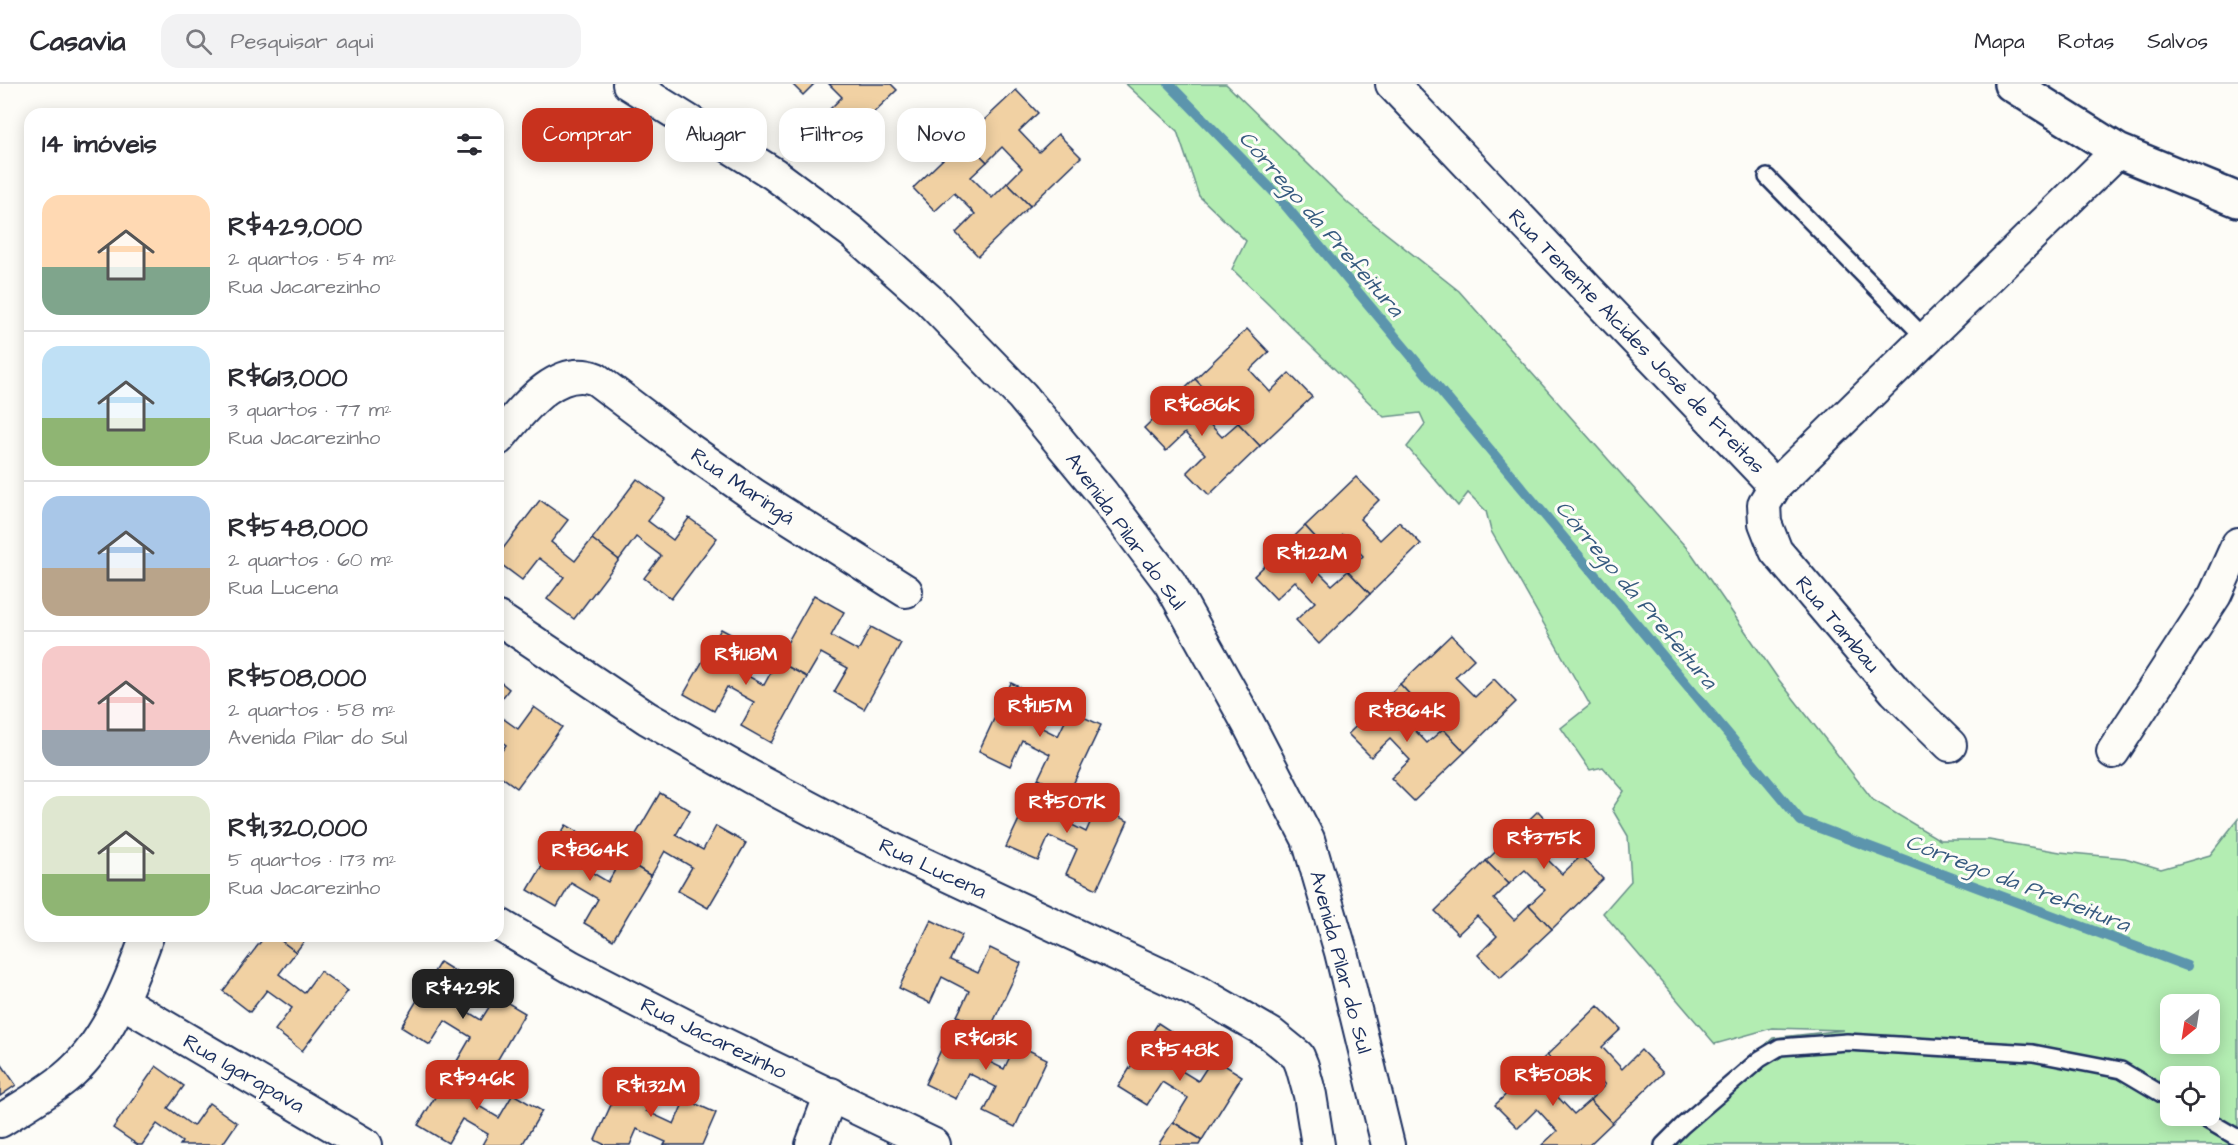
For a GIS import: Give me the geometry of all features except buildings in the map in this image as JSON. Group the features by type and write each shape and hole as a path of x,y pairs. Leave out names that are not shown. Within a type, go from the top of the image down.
{"street":[{"name":"Avenida Pilar do Sul","path":"630,84 774,174 852,232 929,300 1022,396 1102,493 1170,583 1248,723 1308,839 1341,952 1388,1145"},
{"name":"Rua Tenente Alcides José de Freitas","path":"1392,84 1775,486 2118,151"},
{"path":"2011,84 2118,151 2238,201"},
{"name":"Rua Maringá","path":"504,432 525,407 548,388 567,377 585,374 596,379 754,495 906,591"},
{"name":"Rua Tambau","path":"1775,486 1764,504 1765,523 1776,551 1895,691 1950,745"},
{"path":"2113,752 2215,595 2238,544"},
{"name":"Rua Lucena","path":"504,622 647,718 751,777 851,830 1202,994 1271,1034 1298,1056 1310,1095 1318,1145"},
{"name":"Rua Jacarezinho","path":"504,928 571,967 649,1007 934,1145"},
{"path":"0,1121 66,1077 90,1053 121,1001 145,942"},
{"name":"Rua Igarapava","path":"121,1001 366,1145"},
{"path":"812,1145 831,1094"}],"lane":[{"path":"1767,177 1926,339"},
{"path":"1663,1145 1760,1059 1780,1047 1847,1042 2033,1053 2121,1070 2160,1093"},
{"path":"2217,1126 2238,1138"}],"green space":[{"path":"1126,84 1226,84 1349,204 1459,291 1692,554 1779,680 1873,800 1940,840 1989,840 2060,852 2125,858 2161,869 2210,855 2238,819 2238,1133 2220,1125 2220,1066 2160,1066 2160,1126 2219,1126 2234,1145 1672,1145 1715,1092 1773,1038 1844,1030 1772,1028 1715,1044 1603,913 1631,881 1628,836 1612,809 1624,791 1603,767 1590,770 1561,728 1590,705 1491,531 1486,511 1468,493 1458,506 1407,447 1425,424 1420,413 1384,417 1232,269 1246,241 1199,196 1177,131"}],"waterway":[{"name":"Córrego da Prefeitura","path":"1169,84 1275,193 1801,821 2187,966"}]}
